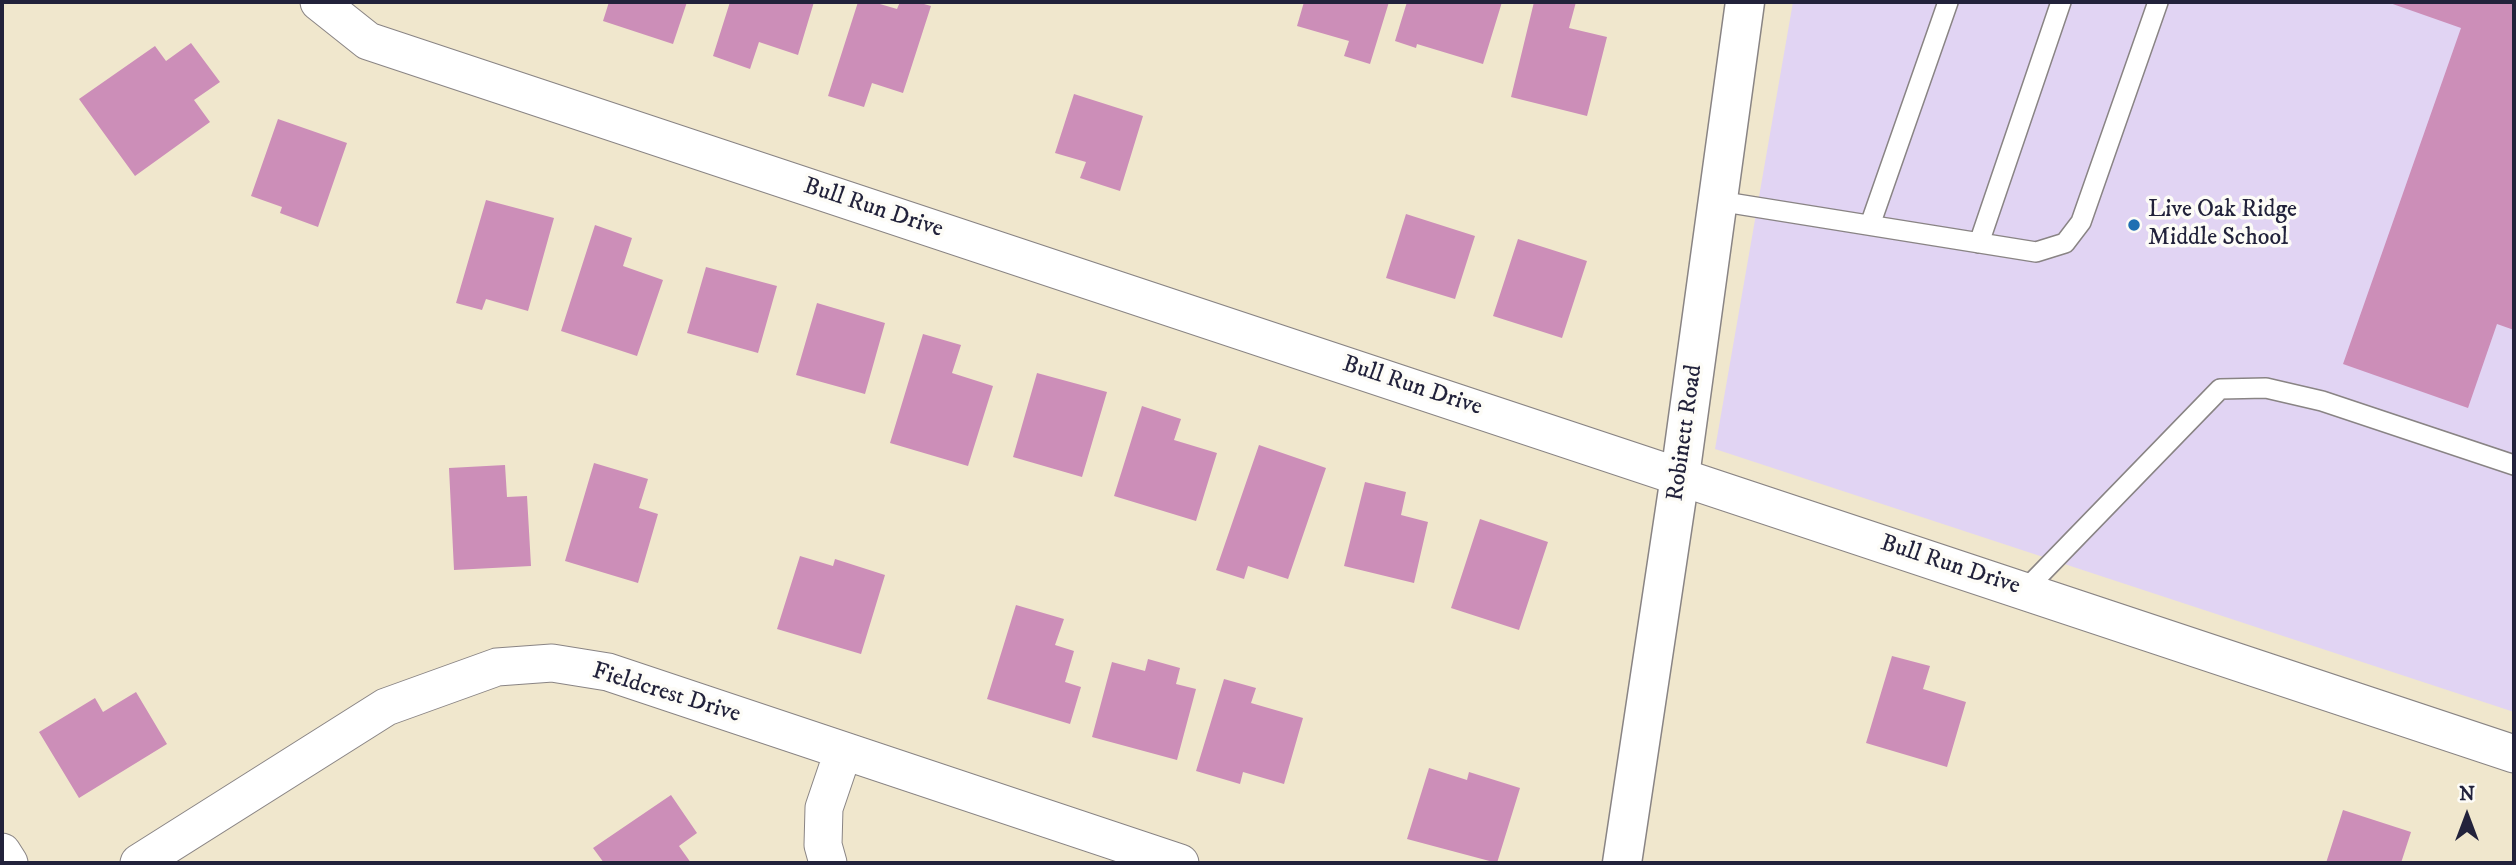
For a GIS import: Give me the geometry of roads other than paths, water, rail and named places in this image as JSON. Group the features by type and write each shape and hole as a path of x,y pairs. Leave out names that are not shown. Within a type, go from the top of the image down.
{"street":[{"name":"Bull Run Drive","path":"319,2 368,41 2514,754"},
{"name":"Robinett Road","path":"1622,863 1680,476 1745,2"},
{"name":"Fieldcrest Drive","path":"139,863 386,707 497,667 552,663 608,672 1180,863"},
{"path":"828,863 823,845 824,808 843,752"},
{"path":"2,852 9,863"}],"lane":[{"path":"1870,225 1948,2"},
{"path":"1979,243 2061,2"},
{"path":"1718,201 2036,252 2064,243 2081,222 2158,2"},
{"path":"2024,591 2220,389 2266,388 2322,401 2514,465"}],"place":[{"name":"Live Oak Ridge Middle School","path":"2134,225"}]}
